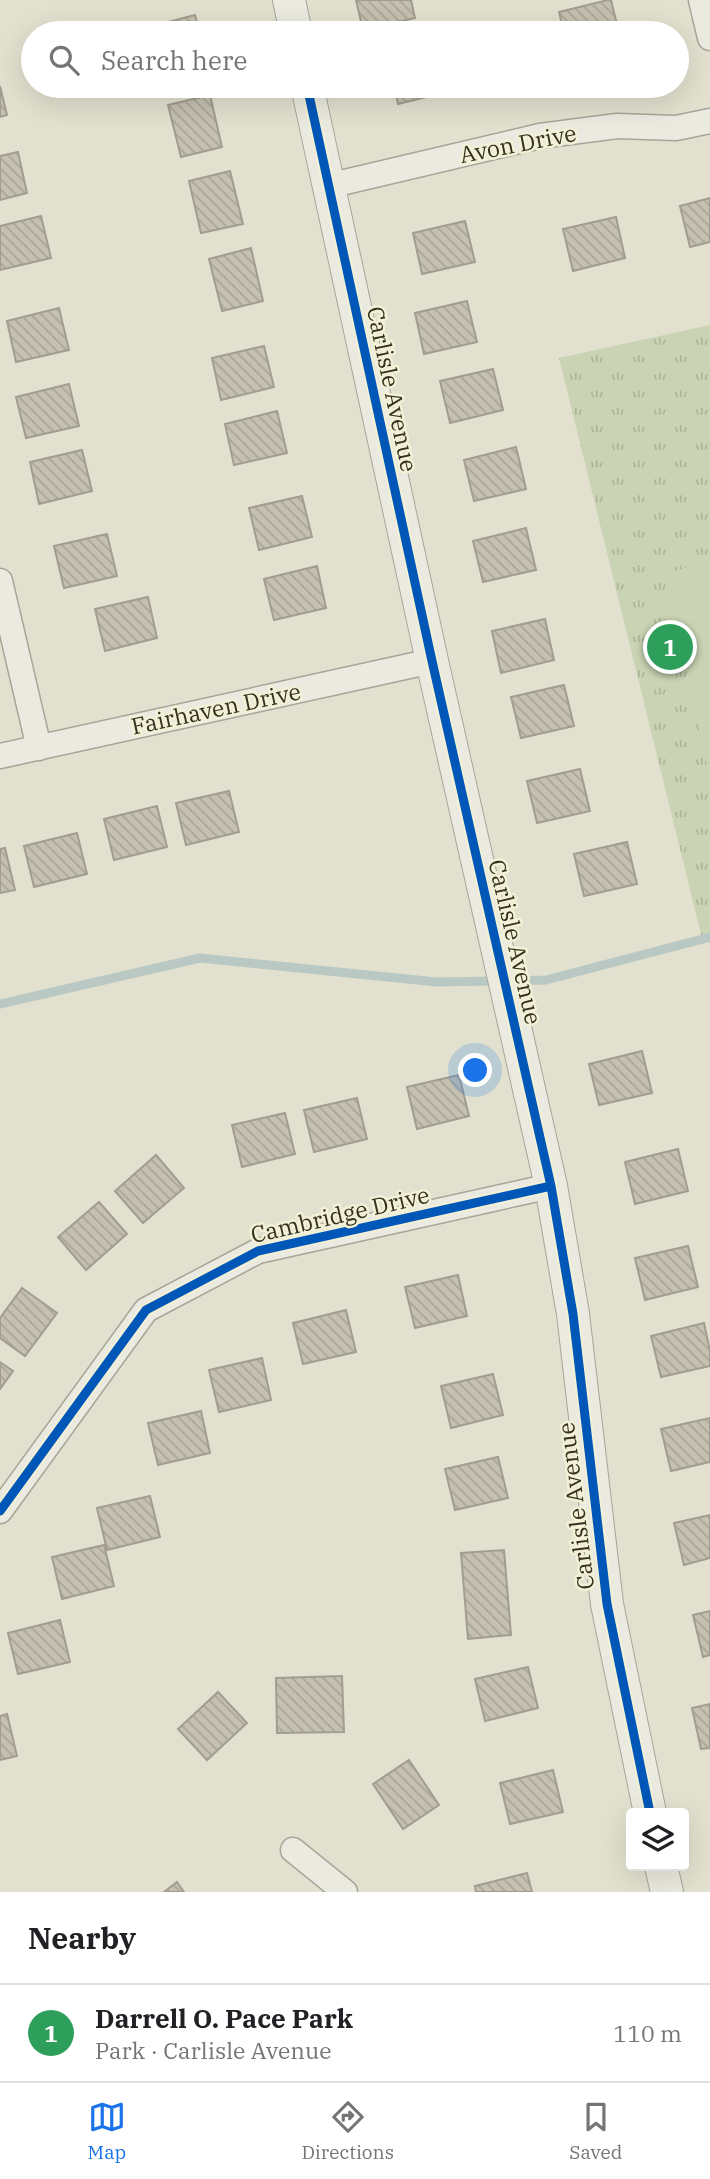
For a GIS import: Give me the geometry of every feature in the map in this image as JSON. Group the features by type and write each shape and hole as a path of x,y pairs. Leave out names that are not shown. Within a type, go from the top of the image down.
{"street":[{"path":"289,0 293,21"},
{"path":"701,0 710,38"},
{"name":"Carlisle Avenue","path":"310,98 432,661 551,1186 573,1314 607,1604 649,1808"},
{"name":"Avon Drive","path":"328,186 540,136 617,125 676,128 710,121"},
{"path":"0,581 39,748"},
{"name":"Fairhaven Drive","path":"0,756 432,661"},
{"name":"Cambridge Drive","path":"0,1511 146,1310 257,1251 551,1186"},
{"path":"293,1850 345,1892"},
{"path":"662,1871 667,1892"}],"green space":[{"path":"710,325 710,937 702,938 559,358"},
{"path":"710,562 710,781 669,572"}],"building":[{"path":"356,0 411,0 415,18 402,21 361,21"},
{"path":"611,0 616,21 561,21 559,12"},
{"path":"195,15 197,21 172,21"},
{"path":"0,86 7,115 0,117"},
{"path":"197,98 211,98 222,147 181,157 168,105"},
{"path":"397,98 422,98 398,104"},
{"path":"18,152 27,193 0,200 0,156"},
{"path":"230,171 243,224 201,233 189,181"},
{"path":"710,198 710,242 690,247 680,206"},
{"path":"41,216 51,258 0,270 0,226"},
{"path":"616,217 625,258 573,271 563,229"},
{"path":"465,221 475,262 422,274 413,233"},
{"path":"251,248 263,301 222,311 209,259"},
{"path":"467,301 477,342 424,354 415,313"},
{"path":"59,308 69,350 16,362 7,321"},
{"path":"264,346 274,387 221,400 212,358"},
{"path":"493,369 503,410 450,423 440,381"},
{"path":"69,384 79,426 26,438 16,397"},
{"path":"277,411 287,453 234,465 225,424"},
{"path":"516,447 526,489 474,501 464,460"},
{"path":"82,450 92,491 39,504 30,462"},
{"path":"302,496 312,537 259,550 249,508"},
{"path":"526,528 536,570 483,582 473,541"},
{"path":"107,534 117,576 64,588 54,546"},
{"path":"317,566 326,608 274,620 264,579"},
{"path":"148,597 157,638 105,651 95,609"},
{"path":"545,619 554,660 501,673 492,631"},
{"path":"564,685 574,726 521,738 511,697"},
{"path":"580,769 590,811 537,823 527,781"},
{"path":"229,791 239,832 186,845 176,803"},
{"path":"157,806 167,847 114,860 104,819"},
{"path":"77,833 87,874 34,887 24,846"},
{"path":"627,842 637,884 584,896 574,854"},
{"path":"5,848 15,890 0,893 0,849"},
{"path":"642,1051 652,1093 599,1105 589,1064"},
{"path":"459,1075 469,1116 417,1129 407,1087"},
{"path":"357,1098 367,1139 314,1152 304,1110"},
{"path":"285,1113 295,1154 242,1167 232,1125"},
{"path":"678,1149 688,1191 635,1204 625,1162"},
{"path":"156,1155 184,1188 143,1223 115,1191"},
{"path":"99,1202 127,1234 86,1270 58,1237"},
{"path":"688,1246 698,1287 645,1300 635,1258"},
{"path":"458,1275 467,1316 415,1328 405,1287"},
{"path":"22,1288 57,1313 25,1356 0,1338 0,1318"},
{"path":"346,1310 356,1352 303,1364 293,1323"},
{"path":"704,1323 710,1366 661,1377 651,1336"},
{"path":"262,1358 271,1400 219,1412 209,1370"},
{"path":"0,1362 13,1371 0,1389"},
{"path":"493,1374 503,1415 451,1428 441,1386"},
{"path":"201,1411 210,1453 158,1465 148,1423"},
{"path":"710,1418 710,1462 671,1471 661,1429"},
{"path":"498,1457 508,1498 455,1510 445,1469"},
{"path":"150,1496 160,1537 107,1550 97,1508"},
{"path":"710,1515 710,1558 684,1565 674,1523"},
{"path":"104,1545 114,1586 62,1599 52,1557"},
{"path":"504,1550 511,1635 468,1639 461,1553"},
{"path":"710,1611 710,1655 703,1657 693,1615"},
{"path":"60,1620 70,1662 18,1674 8,1633"},
{"path":"528,1667 538,1708 485,1721 475,1679"},
{"path":"342,1676 344,1732 277,1733 276,1678"},
{"path":"218,1692 247,1723 207,1760 178,1729"},
{"path":"710,1704 710,1748 701,1749 692,1708"},
{"path":"7,1714 17,1756 0,1760 0,1716"},
{"path":"409,1760 439,1805 403,1829 373,1784"},
{"path":"553,1770 563,1812 510,1824 500,1783"},
{"path":"527,1873 532,1892 476,1892 475,1886"},
{"path":"177,1882 184,1892 164,1892"}],"waterway":[{"path":"0,1004 200,958 437,982 546,980 710,937"}],"cycle path":[{"path":"310,98 432,661 551,1186 573,1314 607,1604 649,1808"},
{"path":"0,1511 146,1310 258,1251 551,1186"}],"place":[{"name":"Darrell O. Pace Park","path":"670,647"}]}
